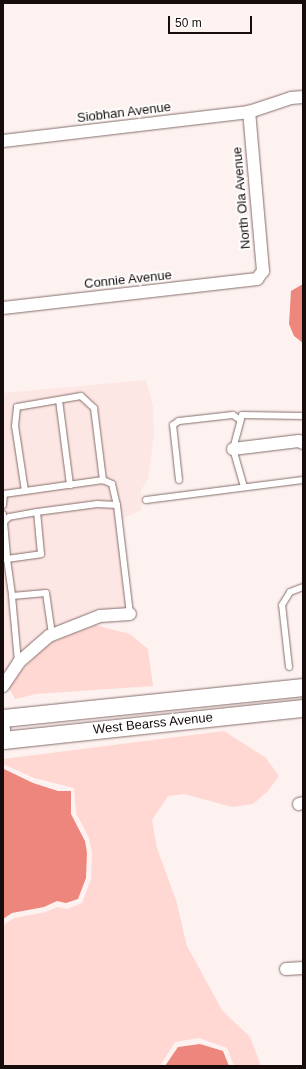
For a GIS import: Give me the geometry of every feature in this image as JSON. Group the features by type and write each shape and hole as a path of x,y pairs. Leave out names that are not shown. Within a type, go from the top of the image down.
{"main road":[{"name":"West Bearss Avenue","path":"3,719 303,687"},
{"name":"West Bearss Avenue","path":"4,740 303,708"}],"street":[{"name":"Siobhan Avenue","path":"3,141 249,112 291,98 303,97"},
{"name":"North Ola Avenue","path":"249,112 263,270 257,279"},
{"name":"Connie Avenue","path":"3,308 257,279"},
{"path":"233,448 300,441 303,444"},
{"path":"3,686 18,663 52,634 100,616 130,614"},
{"path":"3,719 4,740"},
{"path":"286,969 303,968"}],"lane":[{"path":"25,491 15,426 17,407 81,396 94,408 103,480"},
{"path":"59,400 70,484"},
{"path":"239,418 247,414 303,416"},
{"path":"178,480 173,425 179,421 233,415 239,418"},
{"path":"239,418 233,448 244,487"},
{"path":"3,505 4,494 103,480 112,484 117,505 130,614"},
{"path":"146,500 303,480"},
{"path":"4,522 9,517 37,512 97,504 117,505"},
{"path":"5,559 41,554 37,512"},
{"path":"3,514 5,559 12,596 18,663"},
{"path":"289,667 282,605 290,592 303,587"},
{"path":"12,596 46,593 52,634"}],"shaded area":[{"path":"303,284 303,343 294,336 289,324 291,291"},
{"path":"146,380 153,406 154,436 148,479 141,490 141,510 122,519 128,608 97,610 45,631 14,658 3,675 3,393"},
{"path":"95,625 130,634 148,649 153,686 36,694 15,699 9,688 20,672 37,654 52,642"},
{"path":"224,731 266,758 279,776 268,791 253,804 232,807 184,794 168,796 152,820 157,848 176,900 187,946 222,1010 250,1037 261,1066 234,1066 227,1048 199,1038 175,1042 160,1066 3,1066 3,925 14,918 46,912 57,907 67,909 82,903 91,879 92,853 89,838 76,813 74,788 34,778 3,764 3,759"},
{"path":"4,769 33,783 58,791 71,791 71,814 85,841 87,853 86,878 78,899 66,903 57,901 44,907 12,913 3,919"},
{"path":"200,1044 223,1051 229,1066 165,1066 178,1047"}]}
